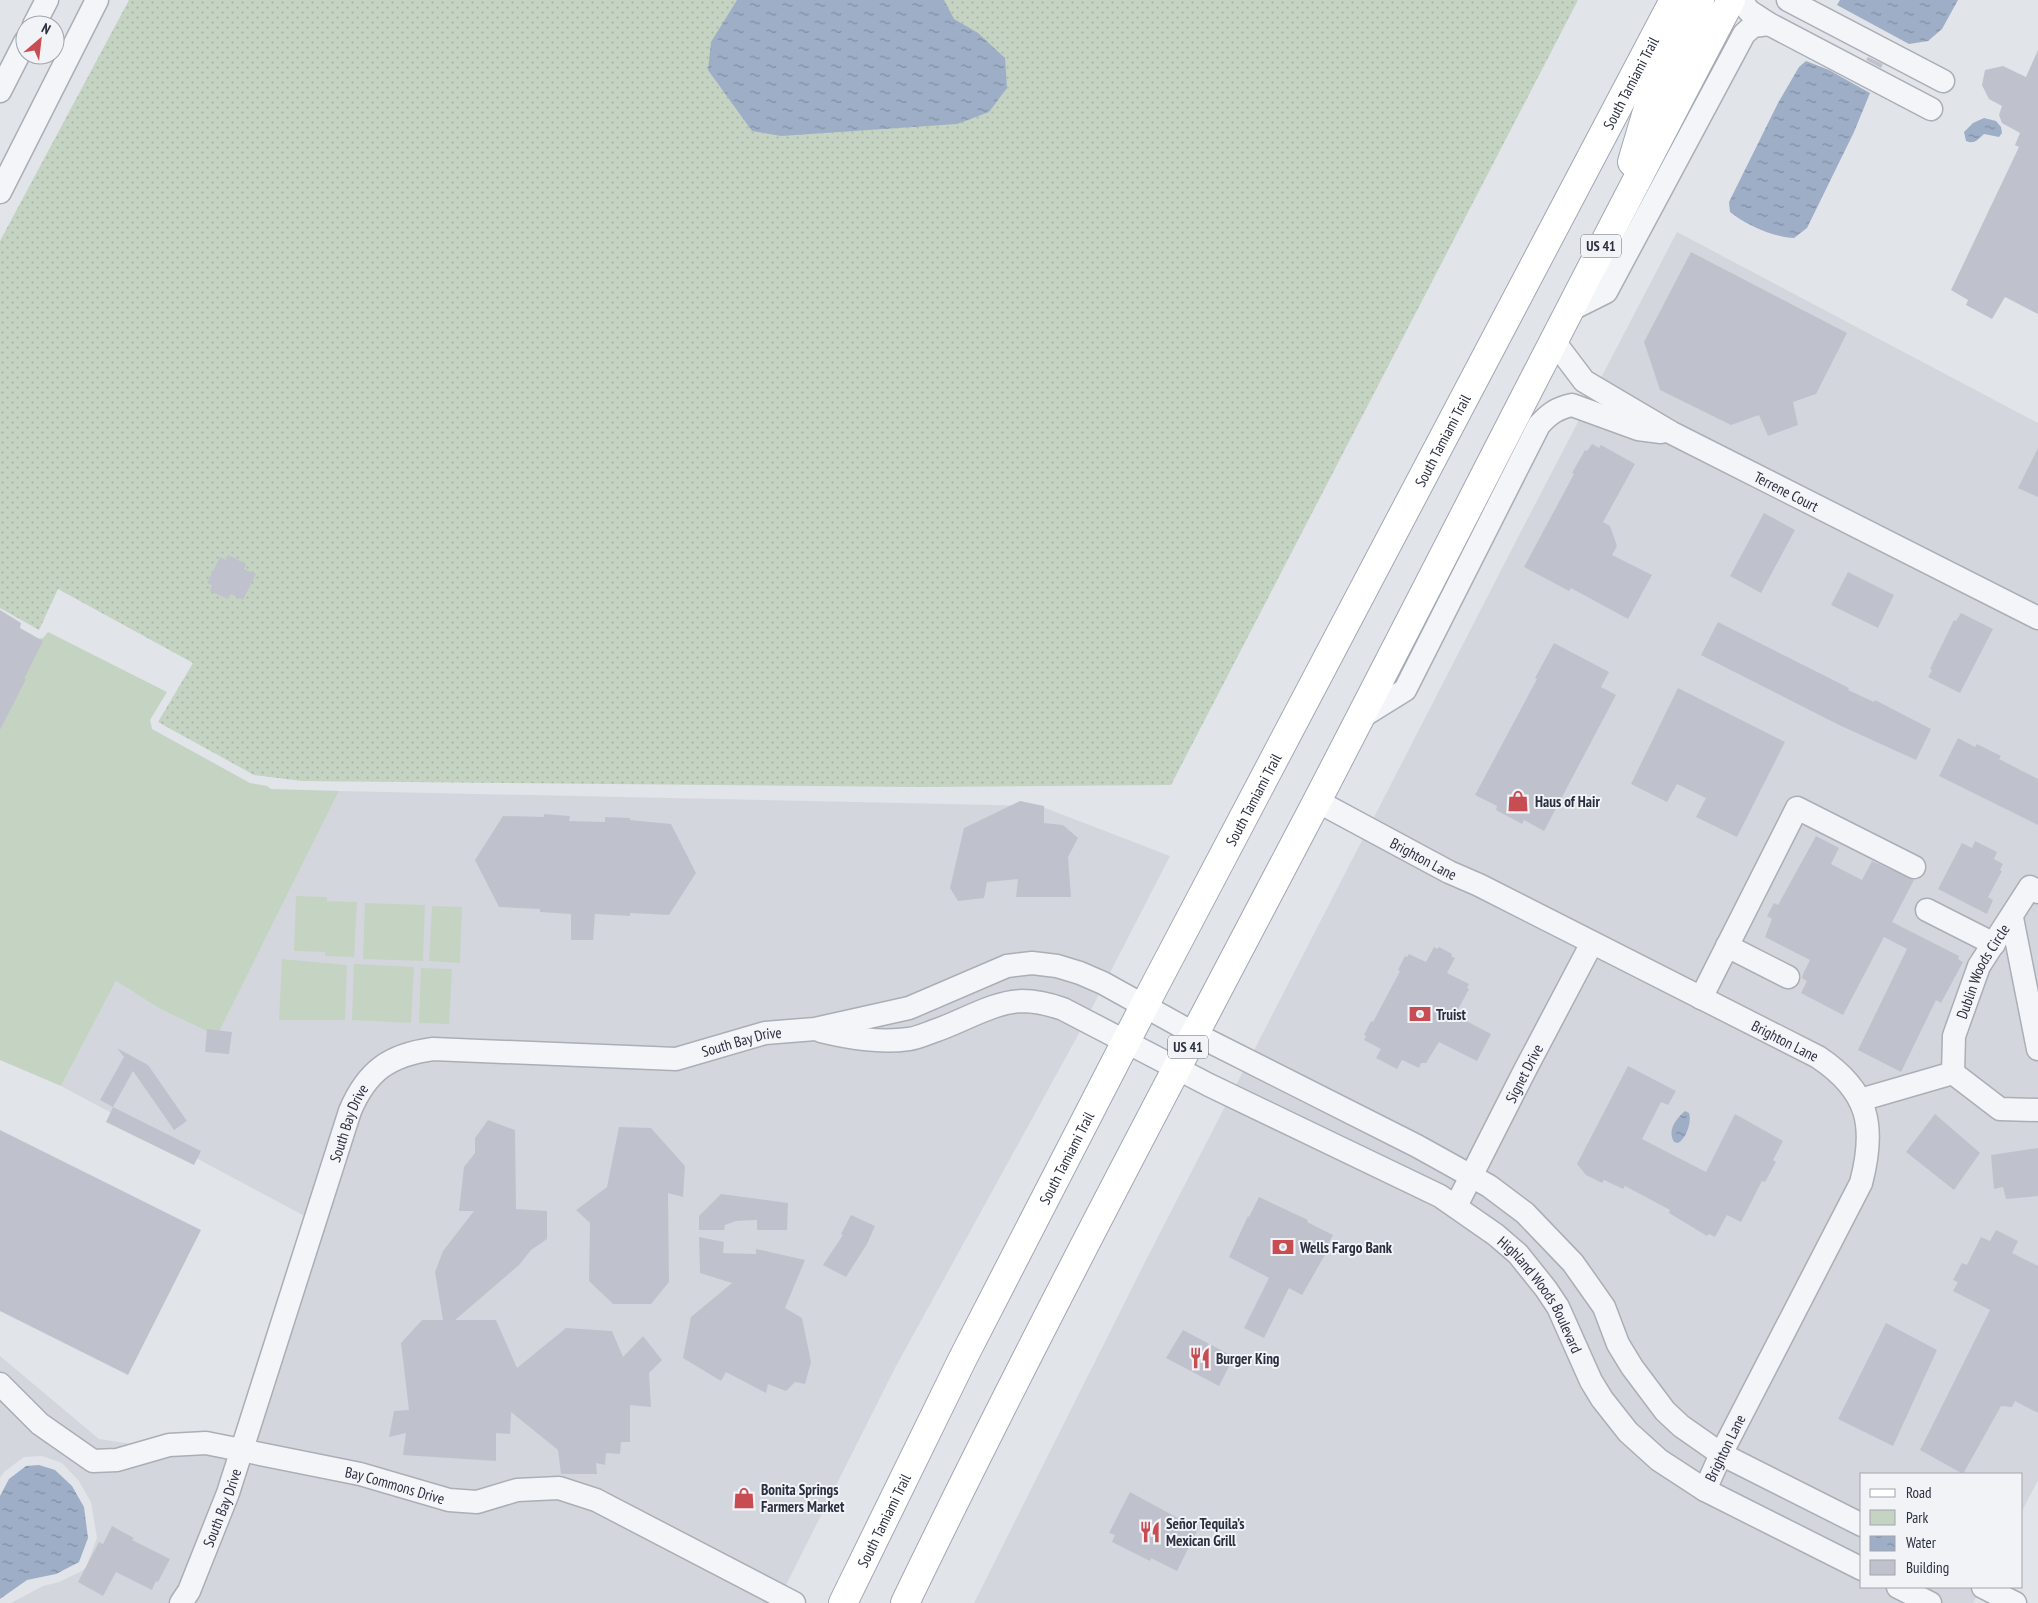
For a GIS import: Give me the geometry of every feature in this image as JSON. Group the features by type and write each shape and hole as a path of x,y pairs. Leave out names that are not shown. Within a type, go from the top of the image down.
{"main road":[{"name":"South Tamiami Trail","path":"843,1603 954,1375 1125,1042 1674,0"},
{"path":"1615,218 1648,108 1697,10 1700,0"},
{"name":"US 41","path":"905,1603 1010,1391 1360,718 1615,218 1731,0"}],"street":[{"path":"39,15 47,0"},
{"path":"0,192 97,0"},
{"path":"1741,0 1749,10 1769,24 1931,109"},
{"path":"1788,0 1943,81"},
{"path":"1568,311 1606,292 1744,34 1754,26 1769,24"},
{"path":"0,91 15,62"},
{"name":"Terrene Court","path":"1553,340 1584,381 1672,433 2038,618"},
{"path":"1360,718 1405,690 1539,425 1550,413 1562,407 1572,405 1638,429 1672,433"},
{"name":"Brighton Lane","path":"1317,801 1449,872 1455,873 1818,1057 1835,1068 1850,1083 1860,1100 1867,1120 1869,1140 1861,1182 1721,1454 1705,1490"},
{"path":"1701,998 1798,808 1914,867"},
{"name":"Dublin Woods Circle","path":"1953,1074 1954,1036 1979,966 2012,918 2030,887 2038,892"},
{"path":"1927,910 1994,944"},
{"path":"2012,918 2038,1049"},
{"name":"Signet Drive","path":"1456,1206 1592,942"},
{"path":"1727,946 1788,978"},
{"name":"South Bay Drive","path":"181,1603 189,1591 228,1493 240,1449 350,1111 358,1091 370,1077 390,1060 411,1052 433,1049 676,1059 765,1033 815,1029 909,1008 1007,966 1032,963 1056,966 1080,973 1195,1034"},
{"name":"South Bay Drive","path":"815,1029 854,1039 910,1039 947,1027 999,1006 1020,1001 1042,1002 1063,1008 1176,1069"},
{"path":"1195,1034 1417,1146 1489,1186 1525,1213 1573,1263 1604,1307 1618,1344 1648,1390 1681,1426 1721,1454 1860,1524"},
{"name":"Highland Woods Boulevard","path":"1176,1069 1424,1188 1456,1206 1496,1234 1533,1270 1558,1308 1591,1381 1606,1405 1628,1432 1659,1460 1705,1490 1860,1568"},
{"path":"1860,1100 1953,1074 2000,1109 2038,1110"},
{"name":"Bay Commons Drive","path":"0,1384 40,1424 93,1461 118,1460 169,1445 206,1443 360,1474 449,1500 478,1502 517,1490 559,1488 596,1500 794,1603"},
{"path":"0,1409 40,1424"},
{"path":"1900,1588 1930,1603"},
{"path":"1985,1588 2015,1603"}],"shaded area":[{"path":"1677,232 2038,423 2038,1480 2023,1509 2023,1473 1860,1473 1860,1588 1980,1588 1973,1603 974,1603 1145,1262"},
{"path":"339,791 1040,806 1170,856 1077,1037 895,1368 777,1603 11,1603 43,1586 59,1582 82,1571 86,1567 97,1538 91,1502 79,1481 62,1463 42,1456 24,1457 4,1472 0,1478 0,1356 99,1439 239,1460 314,1221 61,1086 116,981 160,1009 217,1036"}],"green space":[{"path":"129,0 1578,0 1171,785 919,787 302,781 254,775 158,722 193,663 58,589 39,630 0,608 0,241"},
{"path":"0,619 37,639 43,638 48,632 167,692 150,720 152,729 250,783 267,786 271,789 339,791 217,1036 160,1009 116,981 61,1086 0,1060"},
{"path":"296,896 327,897 327,901 357,902 354,957 325,956 325,952 294,951"},
{"path":"365,903 425,905 423,961 363,959"},
{"path":"432,906 462,907 460,963 429,961"},
{"path":"282,959 347,965 345,1020 279,1020"},
{"path":"354,964 414,967 411,1023 352,1020"},
{"path":"421,968 452,969 449,1024 419,1023"}],"water":[{"path":"737,0 944,0 954,19 978,33 1005,58 1007,88 989,112 957,124 781,136 752,131 708,70 711,42"},
{"path":"1840,0 1958,0 1942,29 1928,41 1909,44 1837,5"},
{"path":"1806,61 1829,70 1870,93 1854,132 1807,228 1794,238 1769,233 1744,221 1730,212 1729,202 1778,103 1799,67"},
{"path":"1984,118 1996,121 2001,127 2002,133 1999,137 1984,134 1974,142 1966,141 1964,132 1973,123"},
{"path":"1685,1111 1689,1113 1690,1117 1688,1130 1681,1141 1678,1143 1674,1142 1672,1129 1678,1118"},
{"path":"39,1465 55,1470 72,1486 84,1507 88,1538 79,1562 56,1574 27,1580 0,1599 0,1496 9,1479 26,1466"}],"building":[{"path":"2038,50 2038,314 2005,297 1992,319 1966,305 1968,300 1951,290 2019,147 2015,145 2020,133 2002,123 1999,115 2002,106 1989,99 1982,85 1985,70 2003,66 2026,77"},
{"path":"1868,57 1883,64 1881,68 1866,60"},
{"path":"1691,252 1847,333 1816,394 1793,402 1798,425 1768,436 1759,415 1731,425 1660,390 1644,342"},
{"path":"1592,444 1599,448 1601,445 1635,464 1603,522 1610,526 1617,546 1612,555 1652,575 1628,619 1571,588 1569,591 1524,567 1574,474 1572,473 1585,450 1587,451"},
{"path":"2038,448 2038,497 2018,488"},
{"path":"1764,513 1795,530 1761,593 1730,576"},
{"path":"228,555 246,564 244,569 256,574 243,600 231,594 228,599 210,591 212,585 207,583 220,557 226,560"},
{"path":"1848,572 1894,595 1878,628 1831,605"},
{"path":"0,610 21,623 20,628 43,641 0,730"},
{"path":"1961,613 1993,629 1960,693 1928,677 1932,670 1930,669 1954,620 1956,621"},
{"path":"1718,622 1849,688 1848,690 1874,702 1875,700 1931,729 1916,760 1839,725 1701,655"},
{"path":"1554,643 1609,672 1601,687 1616,695 1544,831 1524,820 1522,824 1496,810 1497,806 1475,795 1537,679 1535,678"},
{"path":"1678,688 1785,742 1737,837 1696,817 1706,798 1677,784 1667,802 1631,784"},
{"path":"1958,738 1975,747 1977,744 2001,756 1999,759 2038,779 2038,825 1939,776"},
{"path":"1020,801 1044,806 1044,823 1063,825 1078,838 1068,857 1071,897 1016,897 1018,879 987,882 984,898 958,901 950,888 964,828"},
{"path":"544,814 570,816 569,821 605,822 605,817 630,818 630,820 671,824 696,873 669,915 630,913 630,916 595,914 593,940 571,940 571,914 540,912 540,909 499,907 475,860 503,816 544,817"},
{"path":"1816,836 1839,848 1831,864 1862,880 1872,861 1914,880 1892,922 1959,956 1958,959 1963,962 1941,1003 1936,1000 1901,1072 1858,1050 1907,949 1884,937 1843,1015 1801,993 1807,981 1802,978 1803,974 1810,960 1765,937 1772,919 1767,916 1774,903 1778,905"},
{"path":"1975,841 1997,852 1994,859 2003,864 2000,870 2002,871 1988,897 1993,900 1987,914 1938,889 1962,843 1972,848"},
{"path":"1434,947 1437,949 1439,947 1452,954 1451,956 1455,958 1447,973 1469,984 1467,988 1469,989 1455,1015 1491,1034 1477,1061 1439,1042 1426,1063 1421,1063 1419,1068 1402,1060 1397,1069 1376,1058 1381,1049 1364,1040 1366,1036 1364,1035 1398,975 1400,971 1398,970 1405,956 1407,957 1409,954 1426,962"},
{"path":"207,1029 232,1032 229,1054 205,1052"},
{"path":"117,1048 148,1065 187,1121 174,1130 133,1071 113,1107 100,1100 124,1057"},
{"path":"1628,1066 1676,1091 1668,1105 1661,1102 1642,1139 1706,1172 1735,1114 1783,1141 1773,1160 1776,1162 1765,1182 1762,1181 1741,1222 1727,1215 1715,1237 1709,1234 1707,1236 1669,1213 1670,1210 1625,1186 1623,1189 1604,1180 1602,1183 1586,1175 1577,1164"},
{"path":"113,1107 201,1151 194,1165 106,1122"},
{"path":"1935,1114 1980,1153 1954,1190 1906,1152"},
{"path":"488,1120 515,1130 516,1209 547,1211 547,1239 531,1250 519,1265 455,1320 496,1320 517,1368 566,1328 612,1331 623,1357 643,1336 662,1360 649,1373 651,1407 630,1405 630,1442 621,1442 620,1454 606,1453 605,1465 596,1463 597,1474 561,1474 558,1450 511,1412 510,1434 496,1433 496,1461 403,1455 406,1433 389,1437 394,1411 409,1410 401,1343 422,1320 443,1320 435,1272 443,1251 474,1211 459,1211 464,1167 475,1153 475,1138"},
{"path":"619,1127 651,1128 685,1166 683,1197 668,1193 669,1282 651,1304 613,1304 589,1281 590,1223 576,1210 607,1187"},
{"path":"0,1130 201,1230 128,1375 0,1311"},
{"path":"2038,1148 2038,1196 2006,1199 2003,1187 1994,1189 1991,1155"},
{"path":"721,1194 788,1203 787,1230 757,1230 757,1220 736,1221 725,1225 724,1230 699,1230 699,1216"},
{"path":"1259,1197 1308,1220 1307,1222 1333,1235 1323,1255 1325,1255 1302,1295 1289,1288 1264,1338 1244,1328 1269,1278 1229,1257"},
{"path":"851,1215 875,1226 867,1244 846,1277 823,1265 843,1235 841,1234"},
{"path":"1996,1230 2018,1241 2012,1253 2038,1266 2038,1413 2015,1401 2012,1407 2001,1406 1964,1473 1961,1473 1920,1450 1990,1310 1953,1291 1958,1282 1953,1280 1962,1263 1967,1265 1981,1237 1990,1241"},
{"path":"699,1237 724,1242 723,1253 756,1254 756,1249 805,1260 785,1308 802,1318 811,1362 805,1384 795,1382 786,1391 768,1384 766,1393 726,1372 721,1381 683,1358 691,1317 732,1283 700,1273"},
{"path":"1886,1323 1937,1350 1893,1446 1838,1419"},
{"name":"Burger King","path":"1183,1330 1234,1357 1219,1386 1166,1358"},
{"path":"1130,1492 1198,1529 1177,1571 1151,1558 1150,1561 1112,1542 1115,1535 1109,1533"},
{"path":"112,1526 134,1538 132,1540 170,1559 152,1590 116,1572 103,1596 78,1582 99,1542 103,1544"}],"place":[{"name":"Haus of Hair","path":"1518,801"},
{"name":"Truist","path":"1420,1014"},
{"name":"Wells Fargo Bank","path":"1283,1247"},
{"name":"Burger King","path":"1200,1358"},
{"name":"Bonita Springs Farmers Market","path":"744,1498"},
{"name":"Señor Tequila’s Mexican Grill","path":"1150,1532"}]}
